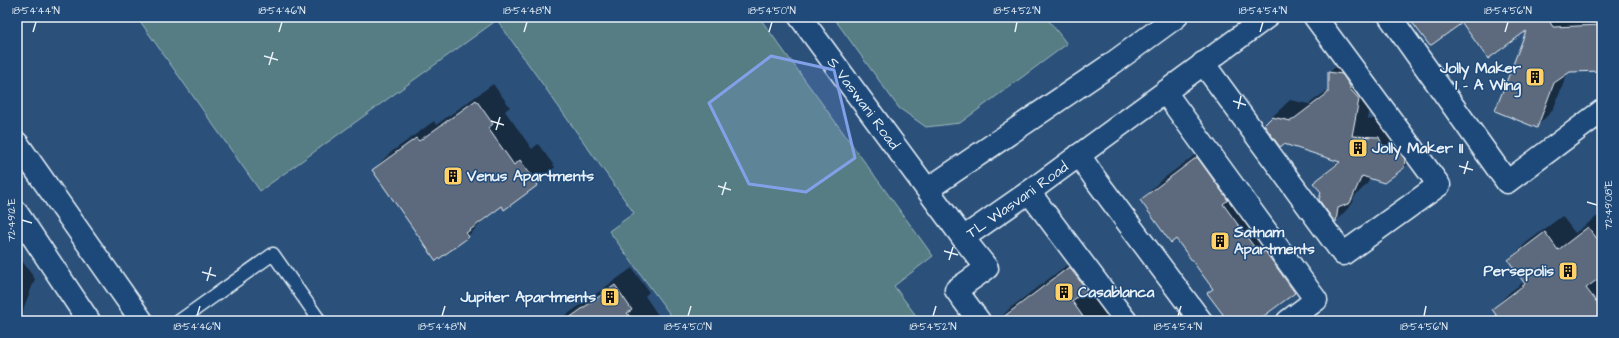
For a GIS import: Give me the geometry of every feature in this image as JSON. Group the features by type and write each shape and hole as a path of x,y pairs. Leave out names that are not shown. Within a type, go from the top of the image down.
{"street":[{"name":"S Vaswani Road","path":"800,17 928,189"},
{"path":"928,189 1113,63 1176,17"},
{"name":"TL Wasvani Road","path":"928,189 963,238 1029,192 1267,17"},
{"path":"1204,63 1343,254 1439,185 1315,17"},
{"path":"1390,17 1507,182 1602,111"},
{"path":"1165,92 1316,300 1288,321"},
{"path":"17,143 142,321"},
{"path":"1079,155 1201,321"},
{"path":"1029,192 1126,321"},
{"path":"17,213 89,321"},
{"path":"963,238 987,268 956,290 979,321"}],"lane":[{"path":"179,321 273,254 320,321"}],"highlighted area":[{"path":"771,56 834,70 855,158 806,192 749,184 709,103"}],"green space":[{"path":"137,17 759,17 933,256 894,286 920,321 675,321 609,231 634,213 497,20 260,191"},
{"path":"833,17 1046,17 1067,44 960,123 926,127 899,108"}],"building":[{"name":"Jolly Maker 1 - A Wing","path":"1408,17 1547,17 1553,27 1602,25 1602,71 1570,72 1554,83 1537,128 1495,111 1526,31 1488,59 1462,23 1430,46"},
{"name":"Jolly Maker II","path":"1328,72 1342,74 1350,86 1350,89 1359,99 1352,136 1379,137 1382,145 1398,150 1405,159 1404,168 1384,183 1362,176 1350,203 1338,208 1336,222 1319,200 1321,192 1313,183 1340,162 1284,144 1280,147 1264,125 1272,117 1291,121 1328,93"},
{"name":"Venus Apartments","path":"476,100 493,124 488,128 514,165 520,160 538,185 504,210 502,206 466,233 469,237 436,261 372,170 416,138 419,141"},
{"name":"Satnam Apartments","path":"1197,157 1228,200 1223,204 1260,255 1265,251 1295,293 1257,321 1228,321 1207,293 1213,289 1176,239 1171,243 1140,200"},
{"name":"Persepolis","path":"1588,227 1602,245 1602,276 1586,288 1602,309 1602,321 1500,321 1492,309 1525,284 1508,260 1545,232 1558,250"},
{"name":"Casablanca","path":"1069,267 1087,290 1072,301 1086,321 998,321"},
{"name":"Jupiter Apartments","path":"615,285 632,310 627,313 633,321 565,321"}],"place":[{"name":"Jolly Maker 1 - A Wing","path":"1535,77"},
{"name":"Jolly Maker II","path":"1358,148"},
{"name":"Venus Apartments","path":"453,176"},
{"name":"Satnam Apartments","path":"1220,241"},
{"name":"Persepolis","path":"1568,271"},
{"name":"Casablanca","path":"1064,292"},
{"name":"Jupiter Apartments","path":"610,297"}]}
